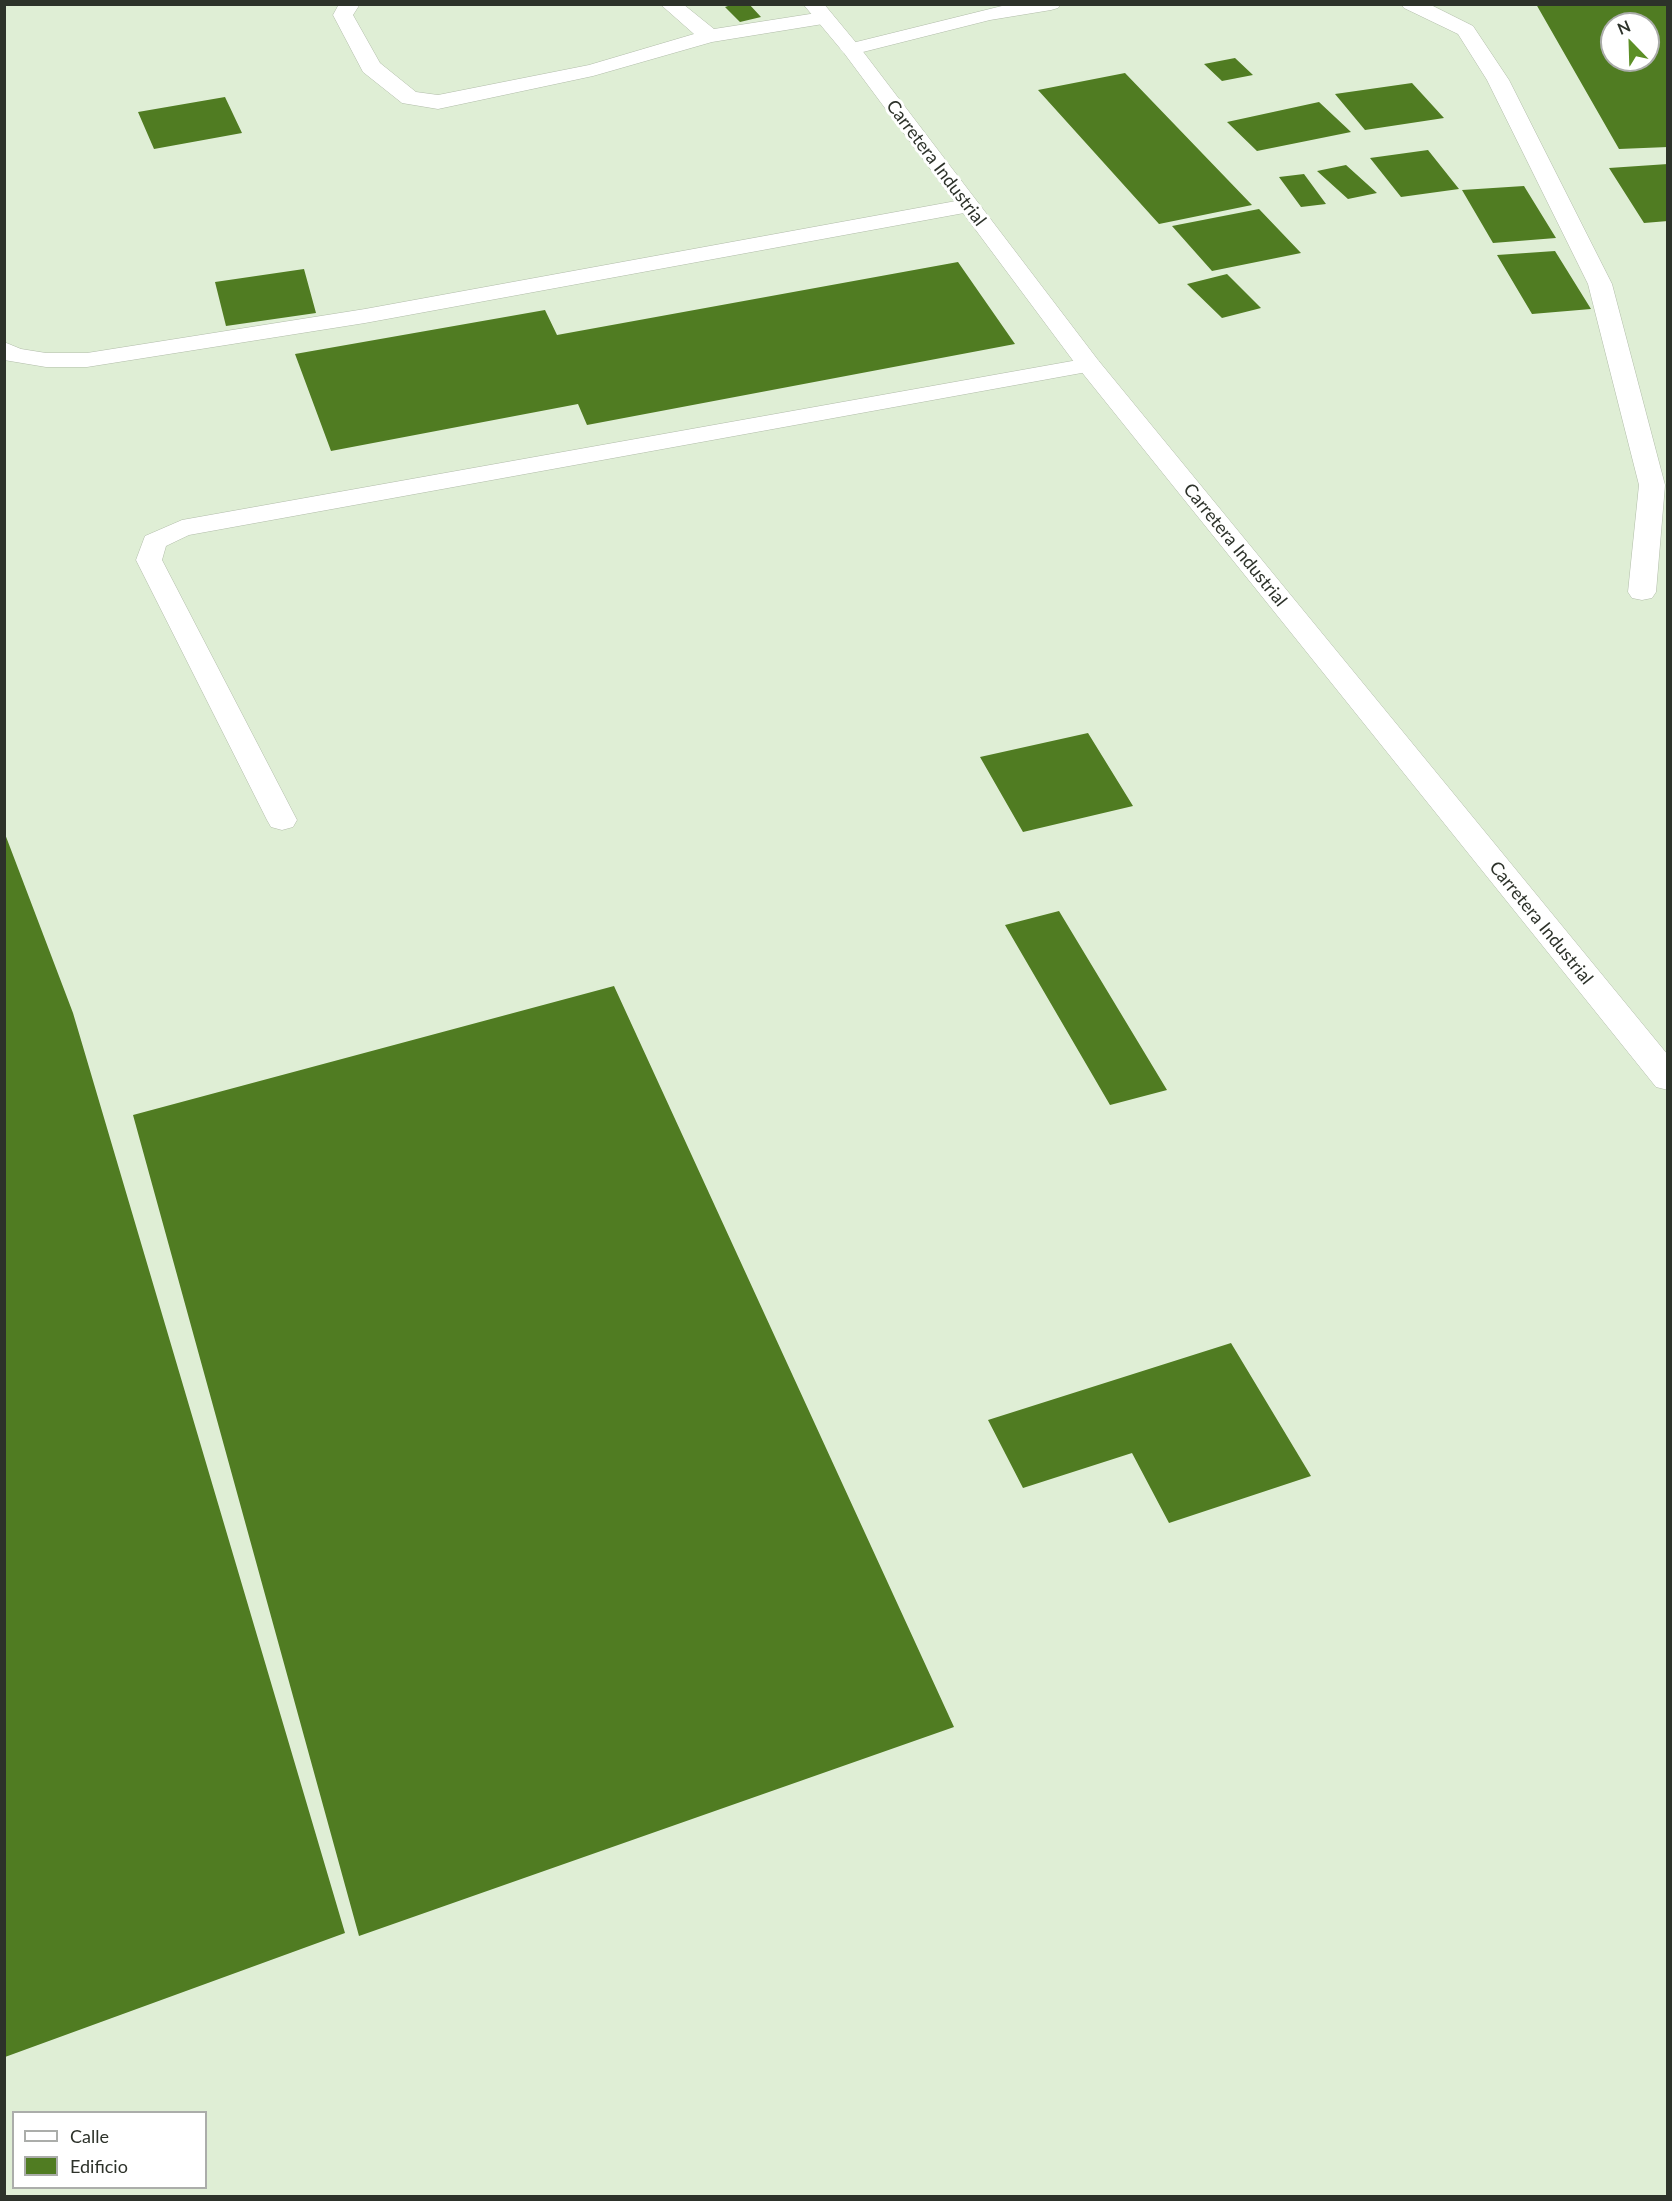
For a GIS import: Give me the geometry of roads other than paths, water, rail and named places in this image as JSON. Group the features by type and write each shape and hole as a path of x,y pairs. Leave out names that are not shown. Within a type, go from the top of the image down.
{"main road":[{"path":"350,4 343,15 371,67 410,98 438,102 593,70 710,36 818,11"},
{"path":"670,4 710,36"},
{"path":"851,49 990,14 1051,4"},
{"path":"1411,4 1466,30 1498,80 1600,284 1652,485 1642,592"},
{"name":"Carretera Industrial","path":"818,11 851,49 1089,365 1668,1078"},
{"path":"4,349 14,355 46,360 87,360 365,316 967,206"},
{"path":"282,820 149,560 154,542 182,528 1089,365"}]}
